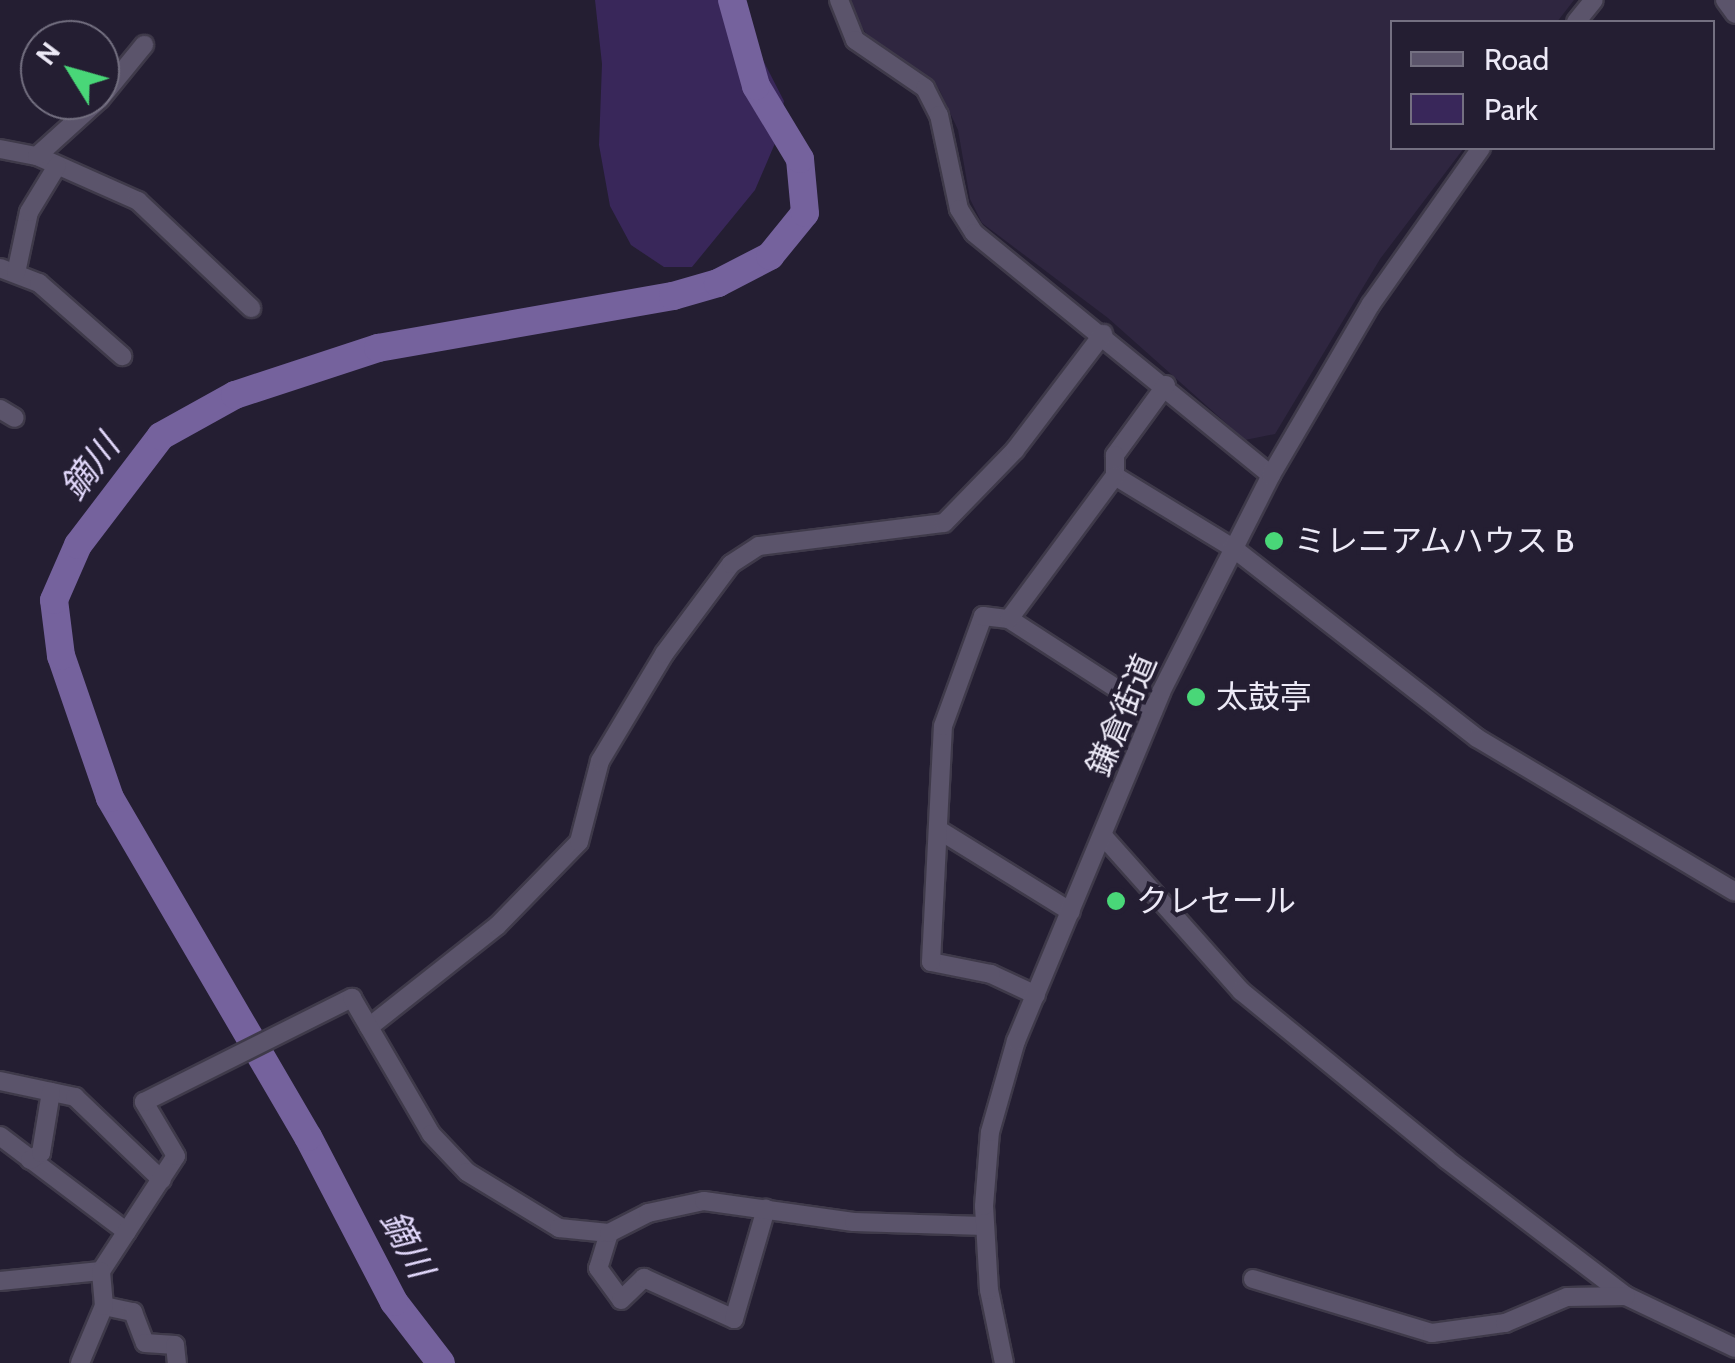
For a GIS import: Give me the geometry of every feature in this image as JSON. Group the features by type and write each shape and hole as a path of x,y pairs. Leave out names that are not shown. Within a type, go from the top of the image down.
{"street":[{"path":"839,0 855,40 925,88 939,116 959,209 974,233 1271,475"},
{"path":"1578,20 1594,0"},
{"path":"1725,0 1735,14"},
{"path":"120,75 144,45"},
{"path":"37,156 78,120"},
{"path":"0,149 37,156 138,201 250,308"},
{"name":"鎌倉街道","path":"1004,1363 984,1226 990,1132 1004,1074 1153,712 1271,475 1370,304 1480,150"},
{"path":"57,166 29,212 8,270 74,310 122,356"},
{"path":"369,1027 497,926 578,842 600,761 664,654 731,564 759,546 944,523 1015,450 1102,334"},
{"path":"1009,620 1115,476 1115,455 1166,386"},
{"path":"1115,476 1234,548 1477,738 1735,892"},
{"path":"1036,995 991,974 931,962 942,726 983,616 1009,620 1153,712"},
{"path":"940,830 1071,912"},
{"path":"1104,836 1241,991 1626,1296 1735,1348"},
{"path":"80,1363 104,1306 101,1271 162,1180 174,1148 144,1102 352,998 431,1134 467,1172 559,1228 609,1234 675,1204 766,1209 854,1222 984,1226"},
{"path":"0,1081 74,1097 162,1180"},
{"path":"30,1160 40,1153 50,1092"},
{"path":"0,1136 127,1232"},
{"path":"609,1234 598,1268 621,1300 644,1278 734,1320 766,1209"},
{"path":"0,1282 101,1271"},
{"path":"1253,1279 1432,1334 1505,1324 1567,1296 1626,1296"},
{"path":"104,1306 133,1312 145,1343 175,1344 177,1363"}],"shaded area":[{"path":"846,0 1574,0 1559,20 1390,20 1390,150 1462,150 1380,259 1275,434 1245,440 1108,318 982,223 970,199 958,130 939,89 868,37"}],"green space":[{"path":"595,0 732,0 784,101 776,141 755,190 692,267 664,267 631,245 610,206 599,145 602,64"}],"waterway":[{"name":"鏑川","path":"441,1363 394,1302 308,1137 110,798 61,656 54,600 78,545 161,436 235,395 378,348 673,296 718,283 770,256 805,213 800,159 756,86 732,0"}],"place":[{"name":"ミレニアムハウス B","path":"1274,541"},
{"name":"太鼓亭","path":"1196,697"},
{"name":"クレセール","path":"1116,901"}]}
